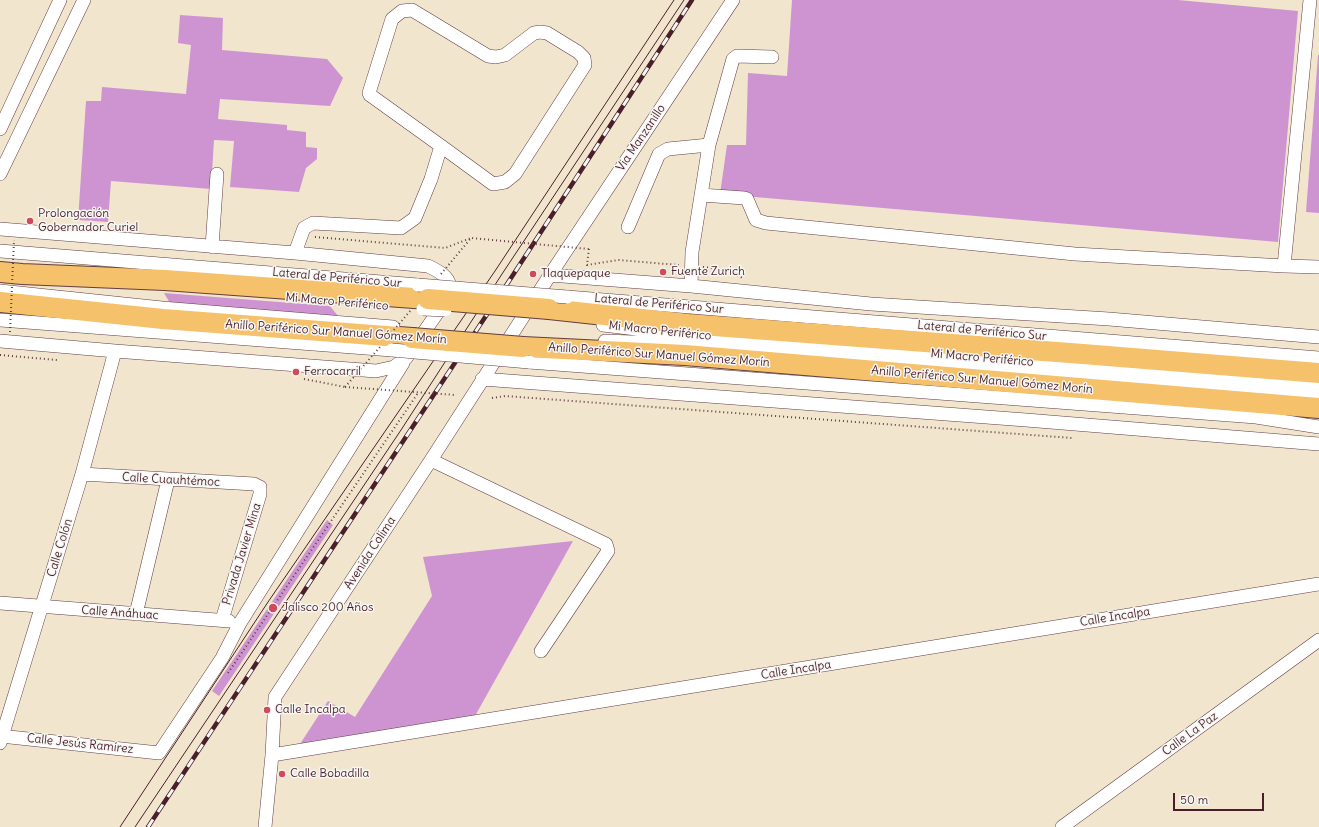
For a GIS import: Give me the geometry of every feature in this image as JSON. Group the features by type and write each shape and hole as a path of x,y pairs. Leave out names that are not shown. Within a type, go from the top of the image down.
{"highway":[{"path":"0,272 165,280 420,300 546,313 1319,373"},
{"name":"Anillo Periférico Sur Manuel Gómez Morín","path":"0,302 163,319 415,333 527,349 685,355 1319,408"},
{"path":"1256,417 1319,416"}],"street":[{"path":"0,129 60,0"},
{"path":"1,169 84,0"},
{"name":"Via Manzanillo","path":"482,379 733,0"},
{"path":"1284,266 1310,0"},
{"path":"412,10 488,56 496,57 505,55 534,33 547,32 578,52 584,58 585,65 515,174 505,182 493,184 442,146 370,95 369,92 392,19 402,11 412,10"},
{"path":"691,286 692,252 710,146 733,59 737,56 772,57"},
{"path":"295,253 304,228 313,223 400,228 415,218 431,179 442,146"},
{"path":"628,227 659,154 668,149 710,146"},
{"path":"212,247 217,174"},
{"path":"701,195 744,198 746,199 756,220 766,224 1075,254 1319,267"},
{"path":"0,229 295,253 428,266 442,272 448,280 451,290 449,296 406,358 240,623"},
{"name":"Lateral de Periférico Sur","path":"0,251 420,300 567,297 1319,358"},
{"path":"550,275 691,286 871,304 1109,319 1319,337"},
{"name":"Mi Macro Periférico","path":"0,282 162,287 420,300"},
{"name":"Mi Macro Periférico","path":"0,291 415,333"},
{"name":"Mi Macro Periférico","path":"546,313 687,335 1319,385"},
{"path":"0,320 392,350 527,349 1256,417 1319,427"},
{"path":"0,341 376,371 394,368 406,358"},
{"name":"Mi Macro Periférico","path":"527,349 685,344 1319,395"},
{"name":"Calle Colón","path":"1,739 43,607 82,474 115,351"},
{"path":"482,379 1319,444"},
{"name":"Avenida Colima","path":"265,827 272,755 275,697 431,460 482,379"},
{"path":"431,460 606,544 608,551 541,651"},
{"name":"Calle Cuauhtémoc","path":"82,474 254,484 260,487"},
{"path":"136,614 168,480"},
{"name":"Privada Javier Mina","path":"222,620 260,494 260,487"},
{"name":"Calle Incalpa","path":"272,755 1319,584"},
{"name":"Calle Anáhuac","path":"0,603 222,620 240,623"},
{"name":"Calle Jesús Ramírez","path":"1,739 159,752 222,658 240,623"},
{"name":"Calle La Paz","path":"1062,827 1319,640"}],"path":[{"path":"437,279 471,238 589,248 587,265 618,260 692,266 729,270 748,281"},
{"path":"10,332 14,240"},
{"path":"420,300 345,386 455,395"},
{"path":"226,677 418,392"},
{"path":"492,398 505,396 1079,438"}],"building":[{"path":"792,0 1178,0 1298,11 1278,242 720,194 727,145 746,145 748,73 787,76"},
{"path":"180,15 223,18 222,50 327,59 343,78 330,106 220,99 218,119 287,125 287,130 306,132 306,147 317,148 317,159 306,168 299,192 230,187 234,141 214,140 211,189 111,181 108,222 78,220 86,101 101,101 102,87 186,94 191,45 178,43"},
{"path":"1319,55 1319,213 1306,212"},
{"path":"164,293 330,306 338,316 170,303"},
{"name":"Jalisco 200 Años","path":"327,520 333,525 219,696 212,691"},
{"path":"573,541 475,716 300,744 328,701 355,717 432,596 423,557"}],"tram line":[{"path":"120,827 268,602 495,271 674,0"},
{"path":"135,827 401,430 502,274 684,0"}],"railway":[{"path":"148,827 513,275 692,0"}],"place":[{"name":"Prolongación Gobernador Curiel","path":"30,221"},
{"name":"Fuente Zurich","path":"663,272"},
{"name":"Tlaquepaque","path":"533,274"},
{"name":"Ferrocarril","path":"296,372"},
{"name":"Jalisco 200 Años","path":"273,608"},
{"name":"Calle Incalpa","path":"267,710"},
{"name":"Calle Bobadilla","path":"282,774"}]}
